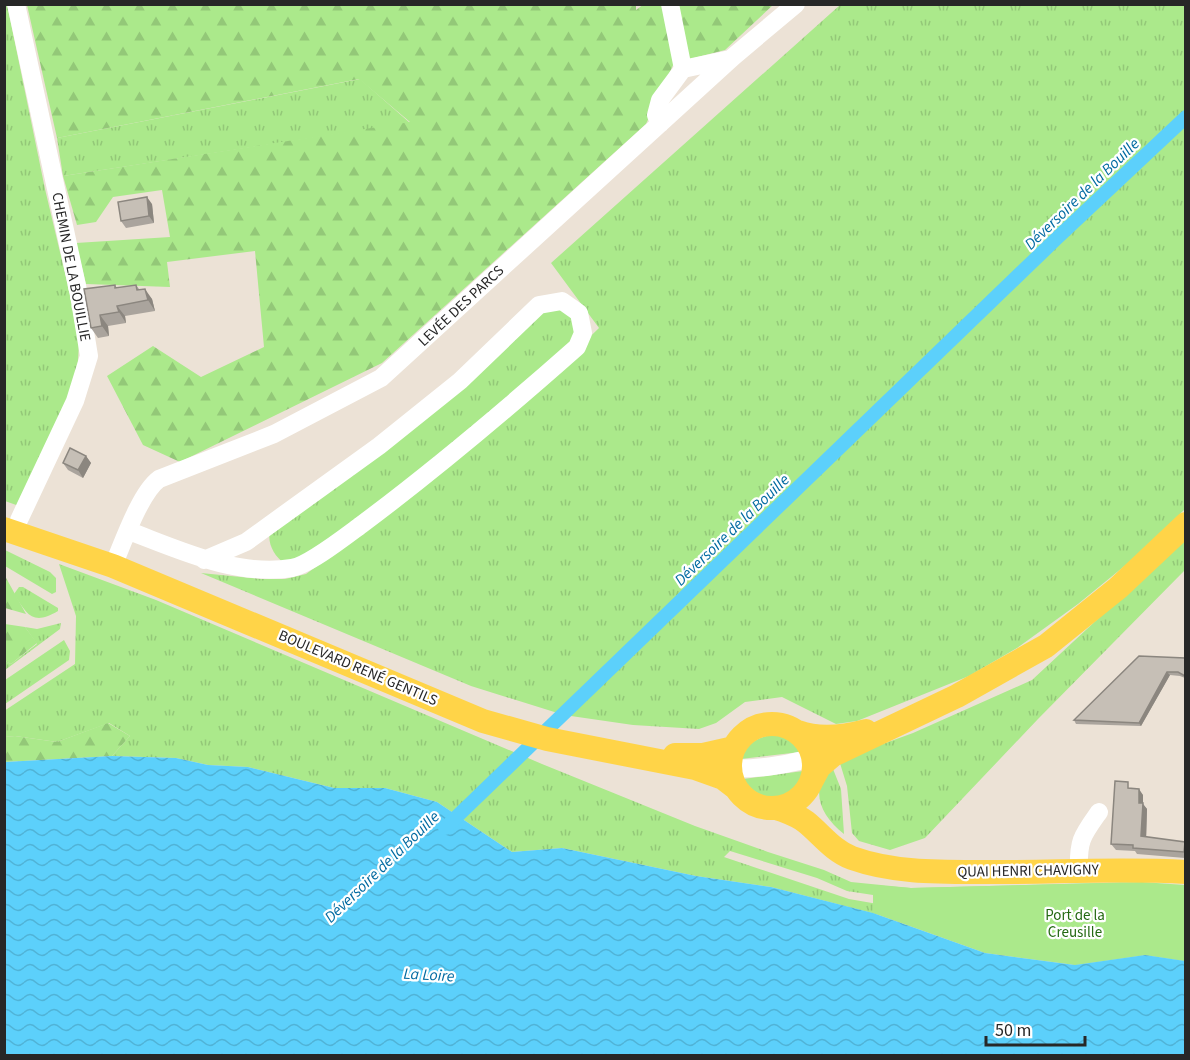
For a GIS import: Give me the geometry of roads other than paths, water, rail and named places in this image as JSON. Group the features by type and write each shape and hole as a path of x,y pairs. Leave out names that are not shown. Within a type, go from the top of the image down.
{"main road":[{"name":"BOULEVARD RENÉ GENTILS","path":"9,520 483,721 547,739 711,772 723,778 734,768 702,755 610,750"},
{"path":"777,808 796,801 812,775 833,755 957,696 1046,646 1118,588 1185,524"},
{"path":"734,768 747,731 757,726 778,724 812,738 851,735 903,722"},
{"path":"798,732 809,746 812,775 822,814 831,829 848,847 871,863"},
{"name":"QUAI HENRI CHAVIGNY","path":"734,768 744,798 765,808 777,808 795,815 807,822 836,850 851,858 871,863 921,871 1008,872 1127,869 1185,872"}],"street":[{"name":"CHEMIN DE LA BOUILLIE","path":"9,520 75,401 88,356 79,295 16,4"},
{"path":"670,4 683,69"},
{"name":"LEVÉE DES PARCS","path":"113,566 145,495 159,479 274,435 381,378 732,59 796,4"},
{"path":"660,124 656,116 660,100 683,69 732,59"},
{"path":"129,531 204,560 255,568 294,568 330,548 409,490 493,421 577,347 583,333 579,313 562,301 539,305 460,381 379,446 246,542 204,560"},
{"path":"734,768 792,762 812,775"},
{"path":"1079,870 1078,852 1081,838 1099,812"}],"water":[{"name":"La Loire","path":"112,756 176,758 208,765 248,767 334,788 385,788 437,802 512,852 562,848 696,876 771,887 873,913 985,953 1075,965 1145,955 1185,961 1185,1055 5,1055 5,762"}],"waterway":[{"name":"Déversoire de la Bouille","path":"445,828 1057,238 1186,117"}],"park label":[{"name":"Port de la Creusille","path":"1075,924"}]}
